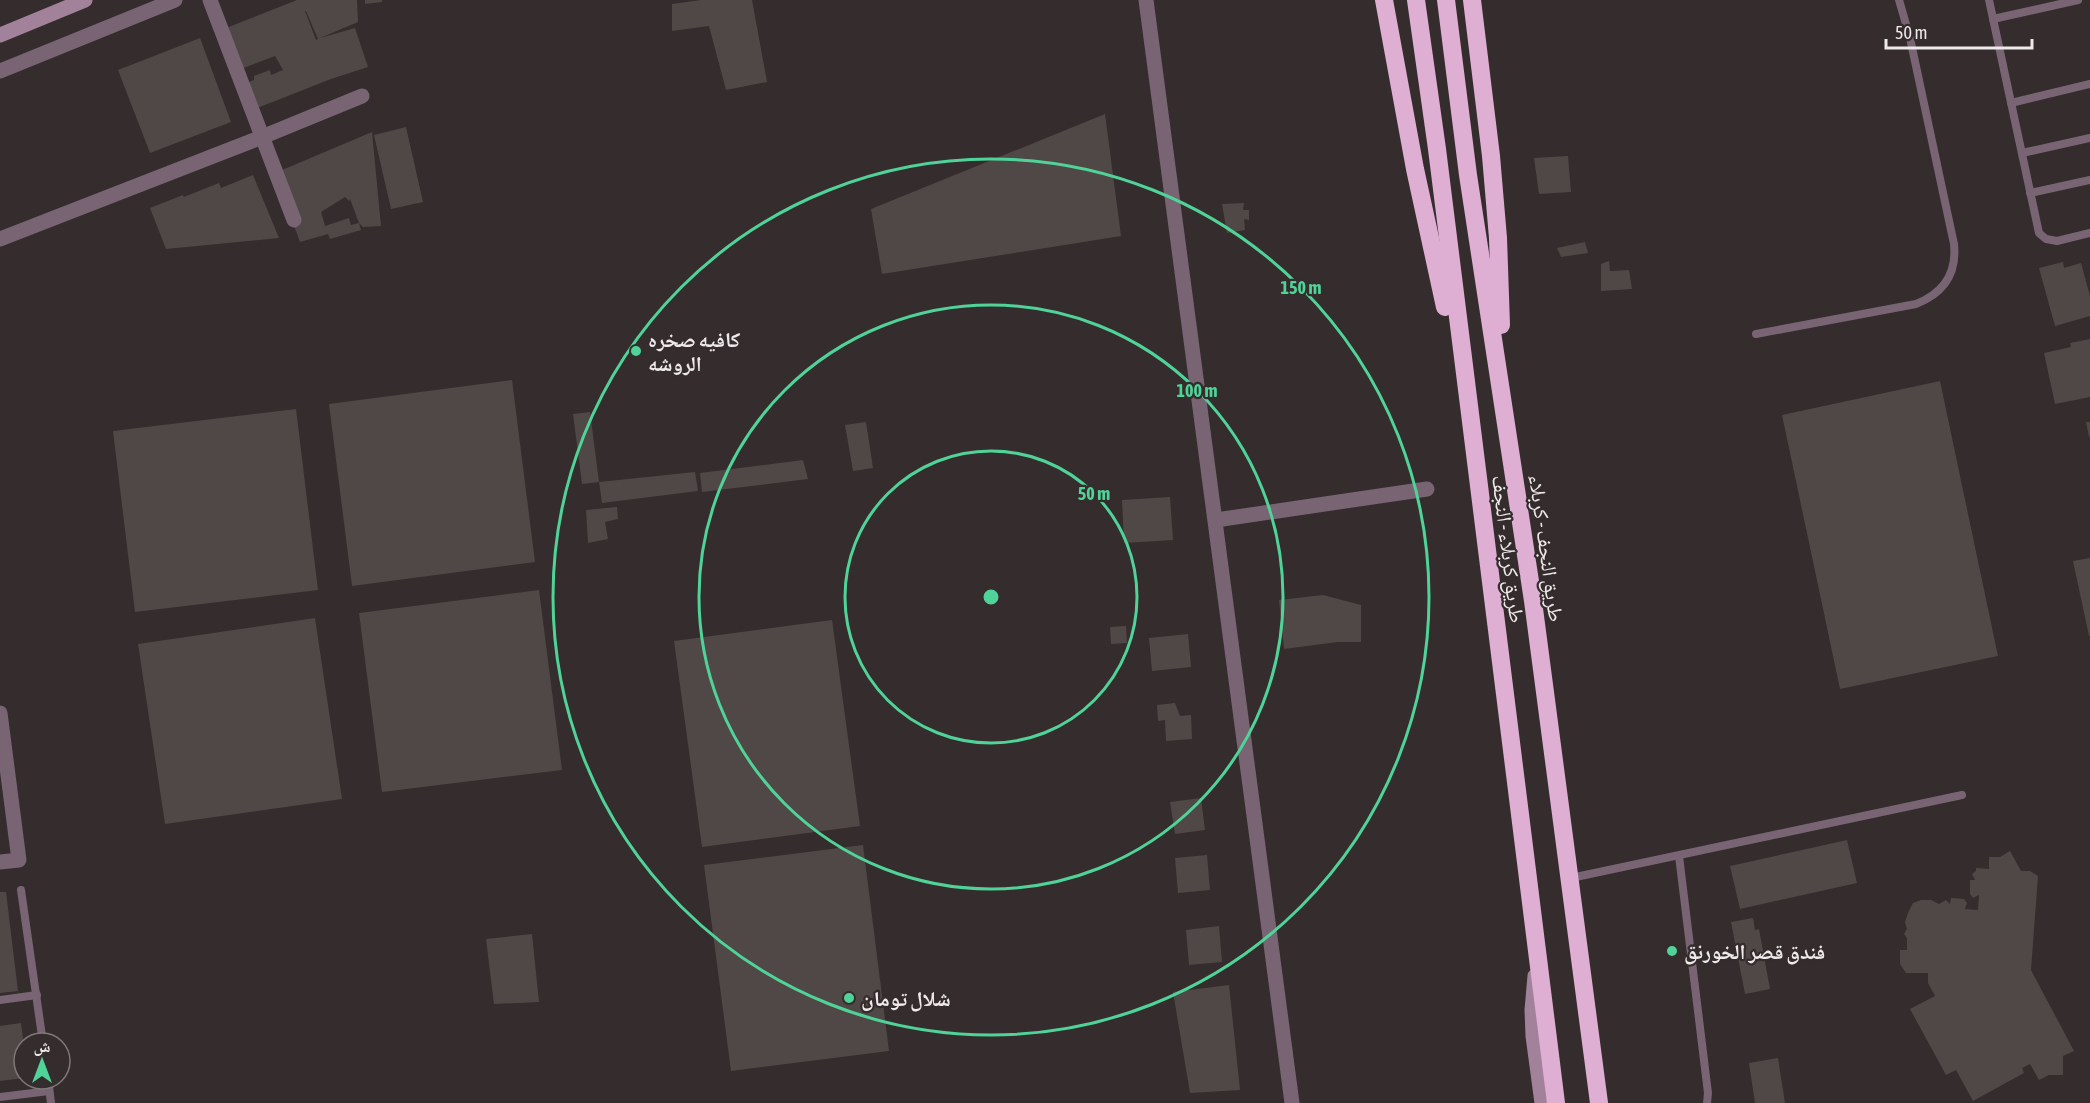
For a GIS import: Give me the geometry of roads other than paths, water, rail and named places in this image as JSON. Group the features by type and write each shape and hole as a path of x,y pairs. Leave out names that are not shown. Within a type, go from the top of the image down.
{"highway":[{"path":"1384,0 1424,214 1469,417"},
{"name":"طريق کربلاء - النجف","path":"1416,0 1437,149 1556,1103"},
{"name":"طريق النجف - کربلاء","path":"1446,0 1468,175 1533,601 1599,1103"},
{"path":"1472,0 1491,156 1498,237 1504,414"}],"street":[{"path":"0,34 85,0"},
{"path":"0,71 175,0"},
{"path":"210,0 294,220"},
{"path":"1146,0 1292,1103"},
{"path":"0,239 362,96"},
{"path":"1216,520 1427,489"},
{"path":"0,713 19,860 0,862"},
{"path":"1536,955 1532,1010 1542,1103"}],"lane":[{"path":"1756,334 1916,304 1936,294 1950,276 1955,255 1954,244 1910,38 1899,0"},
{"path":"1989,0 2039,233 2046,239 2056,241 2090,233"},
{"path":"1993,19 2078,0"},
{"path":"2011,103 2090,84"},
{"path":"2022,153 2090,138"},
{"path":"2030,193 2090,180"},
{"path":"1569,879 1962,795"},
{"path":"1678,856 1708,1093 1707,1103"},
{"path":"21,890 42,1031"},
{"path":"0,1000 38,995"},
{"path":"0,1097 49,1091 51,1103"}],"place":[{"name":"كافيه صخره الروشه","path":"636,351"},
{"name":"فندق قصر الخورنق","path":"1672,951"},
{"name":"شلال تومان","path":"849,998"}]}
